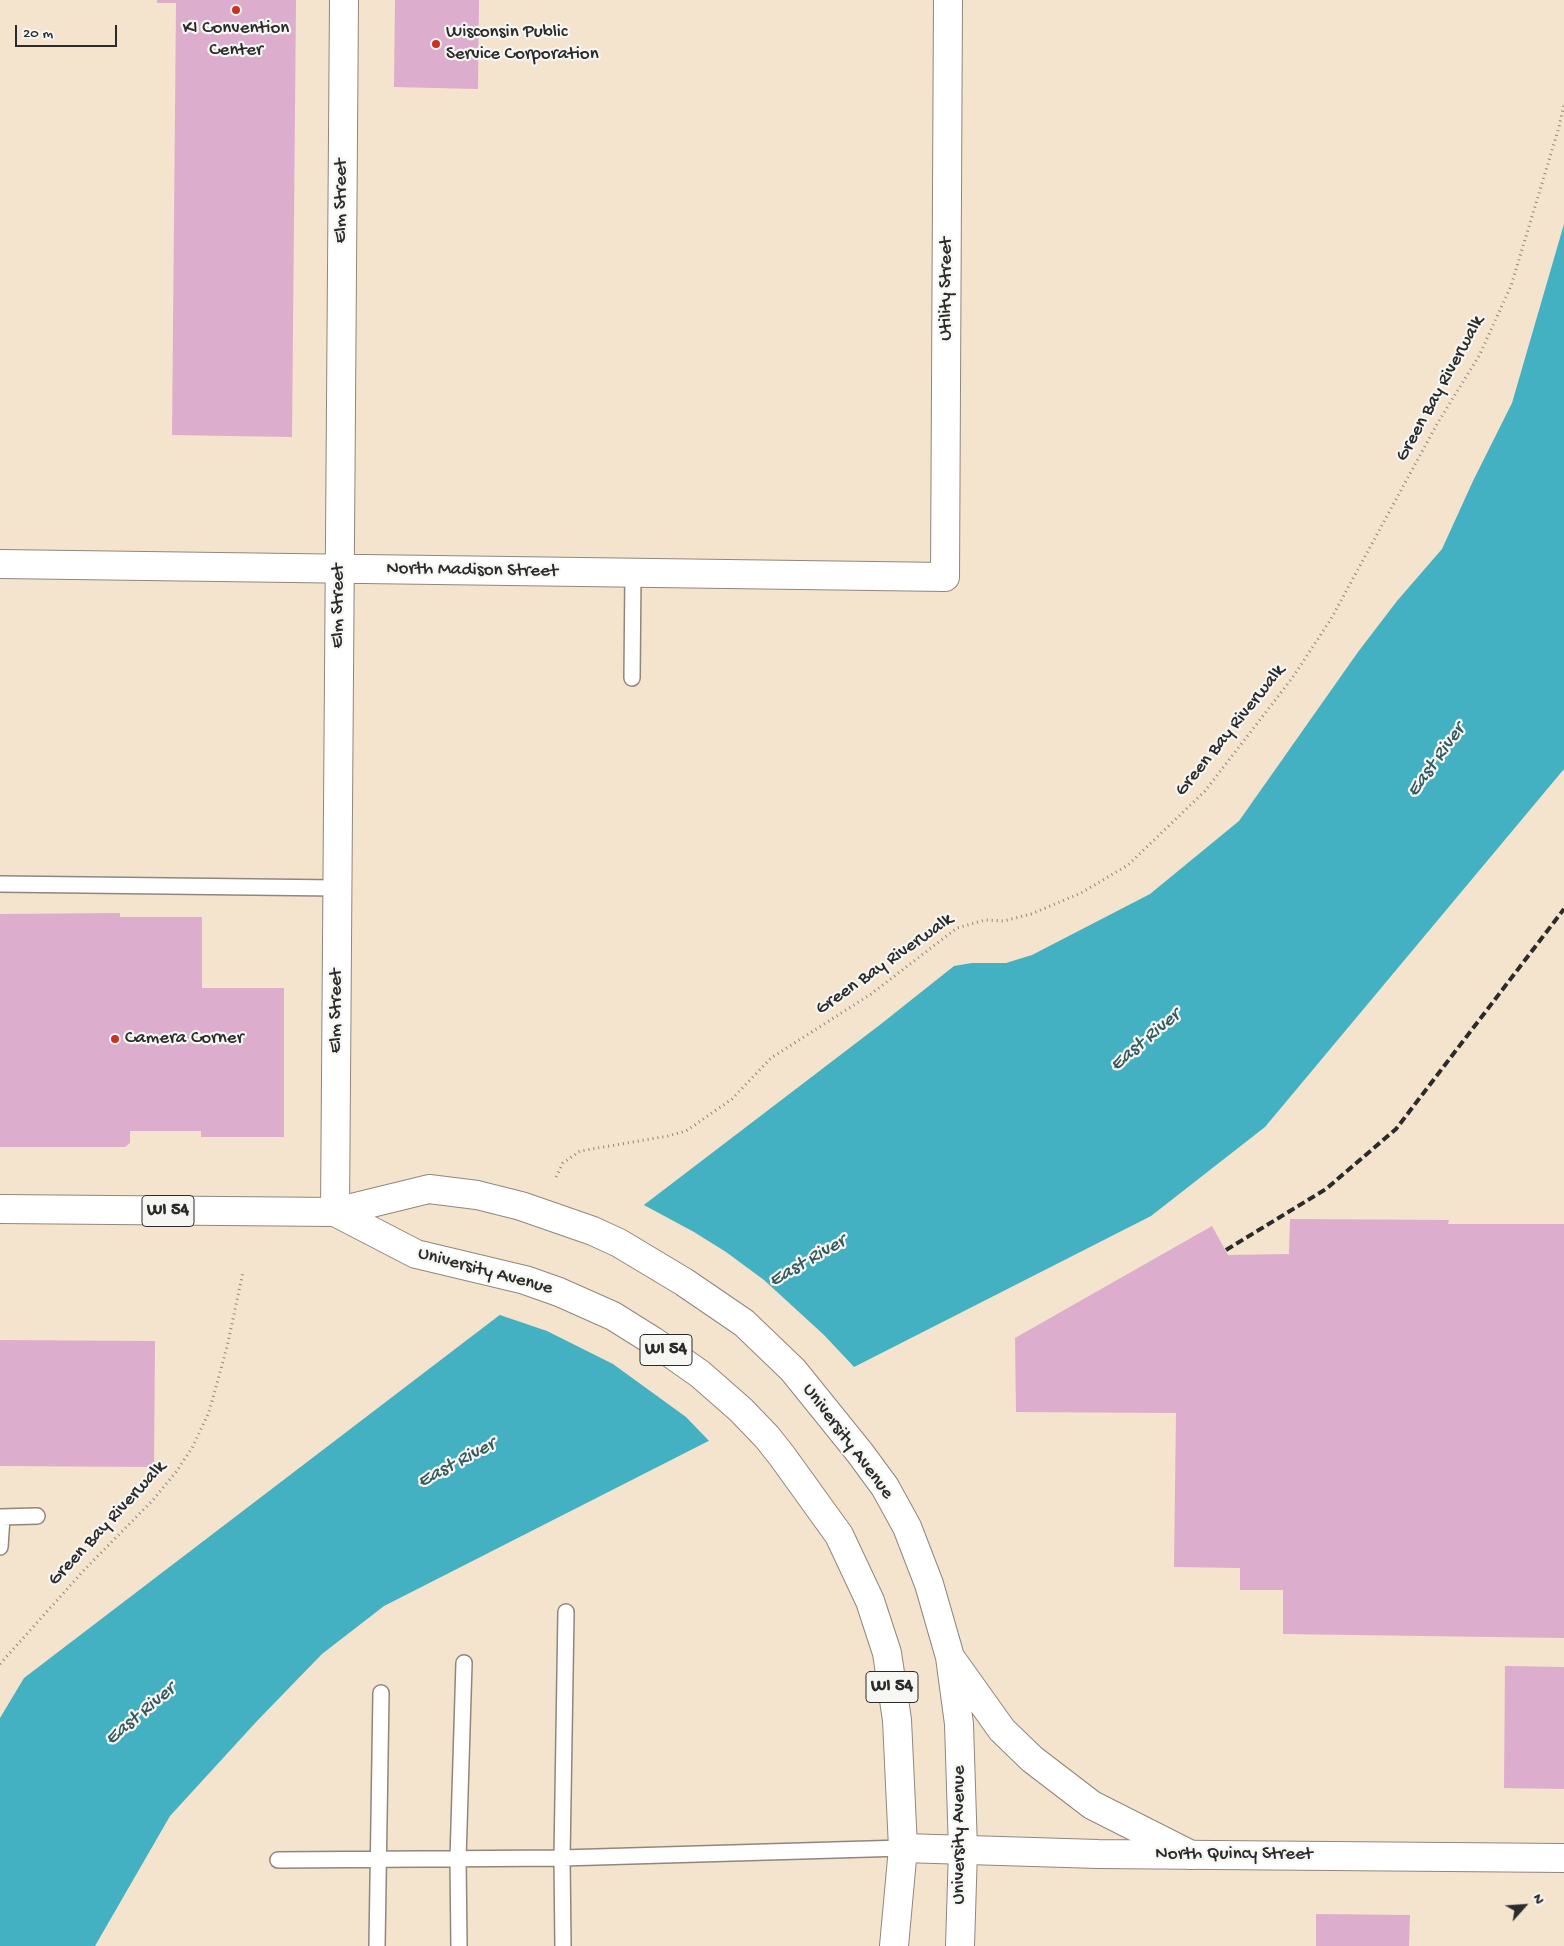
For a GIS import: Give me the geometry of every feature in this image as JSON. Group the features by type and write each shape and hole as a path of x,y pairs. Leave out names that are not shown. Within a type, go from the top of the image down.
{"street":[{"name":"Elm Street","path":"335,1212 344,0"},
{"name":"Utility Street","path":"945,577 948,0"},
{"name":"North Madison Street","path":"0,564 945,577"},
{"name":"University Avenue","path":"335,1212 429,1188 478,1195 521,1206 593,1231 619,1243 684,1282 744,1323 793,1370 885,1487 907,1527 929,1584 950,1657 959,1724 964,1850 960,1946"},
{"name":"WI 54","path":"0,1209 335,1212"},
{"name":"University Avenue","path":"335,1212 416,1254 525,1280 559,1292 614,1316 700,1374 754,1424 782,1456 839,1535 870,1601 887,1653 897,1720 903,1848 894,1946"},
{"path":"950,1657 1002,1730 1032,1759 1092,1805 1191,1855"},
{"name":"North Quincy Street","path":"903,1848 1098,1854 1564,1858"}],"lane":[{"path":"632,678 633,573"},
{"path":"0,884 337,888"},
{"path":"0,1547 1,1517 37,1516"},
{"path":"563,1946 562,1858 566,1612"},
{"path":"459,1946 458,1859 464,1663"},
{"path":"377,1946 381,1693"},
{"path":"278,1860 562,1858 903,1848"}],"path":[{"name":"Green Bay Riverwalk","path":"556,1177 563,1163 580,1151 668,1136 686,1131 732,1099 771,1058 871,994 957,928 985,920 1004,922 1031,914 1080,893 1128,866 1205,791 1293,677 1331,619 1438,424 1479,356 1511,286 1559,127 1564,104"},
{"name":"Green Bay Riverwalk","path":"0,1664 85,1569 158,1493 176,1472 192,1448 209,1412 227,1347 243,1272"}],"water":[{"name":"East River","path":"1564,224 1564,769 1265,1127 1151,1216 384,1606 322,1654 257,1721 170,1816 95,1946 0,1946 0,1718 24,1678 881,1024 954,966 972,963 1006,963 1032,955 1150,894 1239,821 1358,652 1397,601 1442,549 1512,403"}],"pier":[{"path":"642,1204 694,1232 726,1252 764,1280 824,1335 856,1369 711,1443 686,1417 613,1364 547,1331 497,1314"}],"building":[{"path":"157,0 296,0 292,437 172,435 176,3 157,3"},
{"name":"Wisconsin Public Service Corporation","path":"395,0 479,0 478,89 394,87"},
{"path":"120,913 120,917 202,917 202,988 284,988 284,1137 201,1137 201,1131 130,1131 130,1143 125,1147 0,1147 0,914"},
{"path":"1290,1219 1449,1220 1448,1224 1564,1224 1564,1638 1283,1634 1283,1590 1240,1590 1240,1568 1174,1567 1176,1413 1016,1412 1015,1338 1212,1226 1228,1255 1289,1254"},
{"path":"0,1340 155,1341 154,1467 0,1466"},
{"path":"1505,1666 1564,1667 1564,1789 1504,1788"},
{"path":"1316,1914 1410,1915 1409,1946 1316,1946"}],"railway":[{"path":"1226,1250 1326,1189 1396,1129 1564,909"}],"place":[{"name":"KI Convention Center","path":"236,10"},
{"name":"Wisconsin Public Service Corporation","path":"436,44"},
{"name":"Camera Corner","path":"115,1039"}]}
